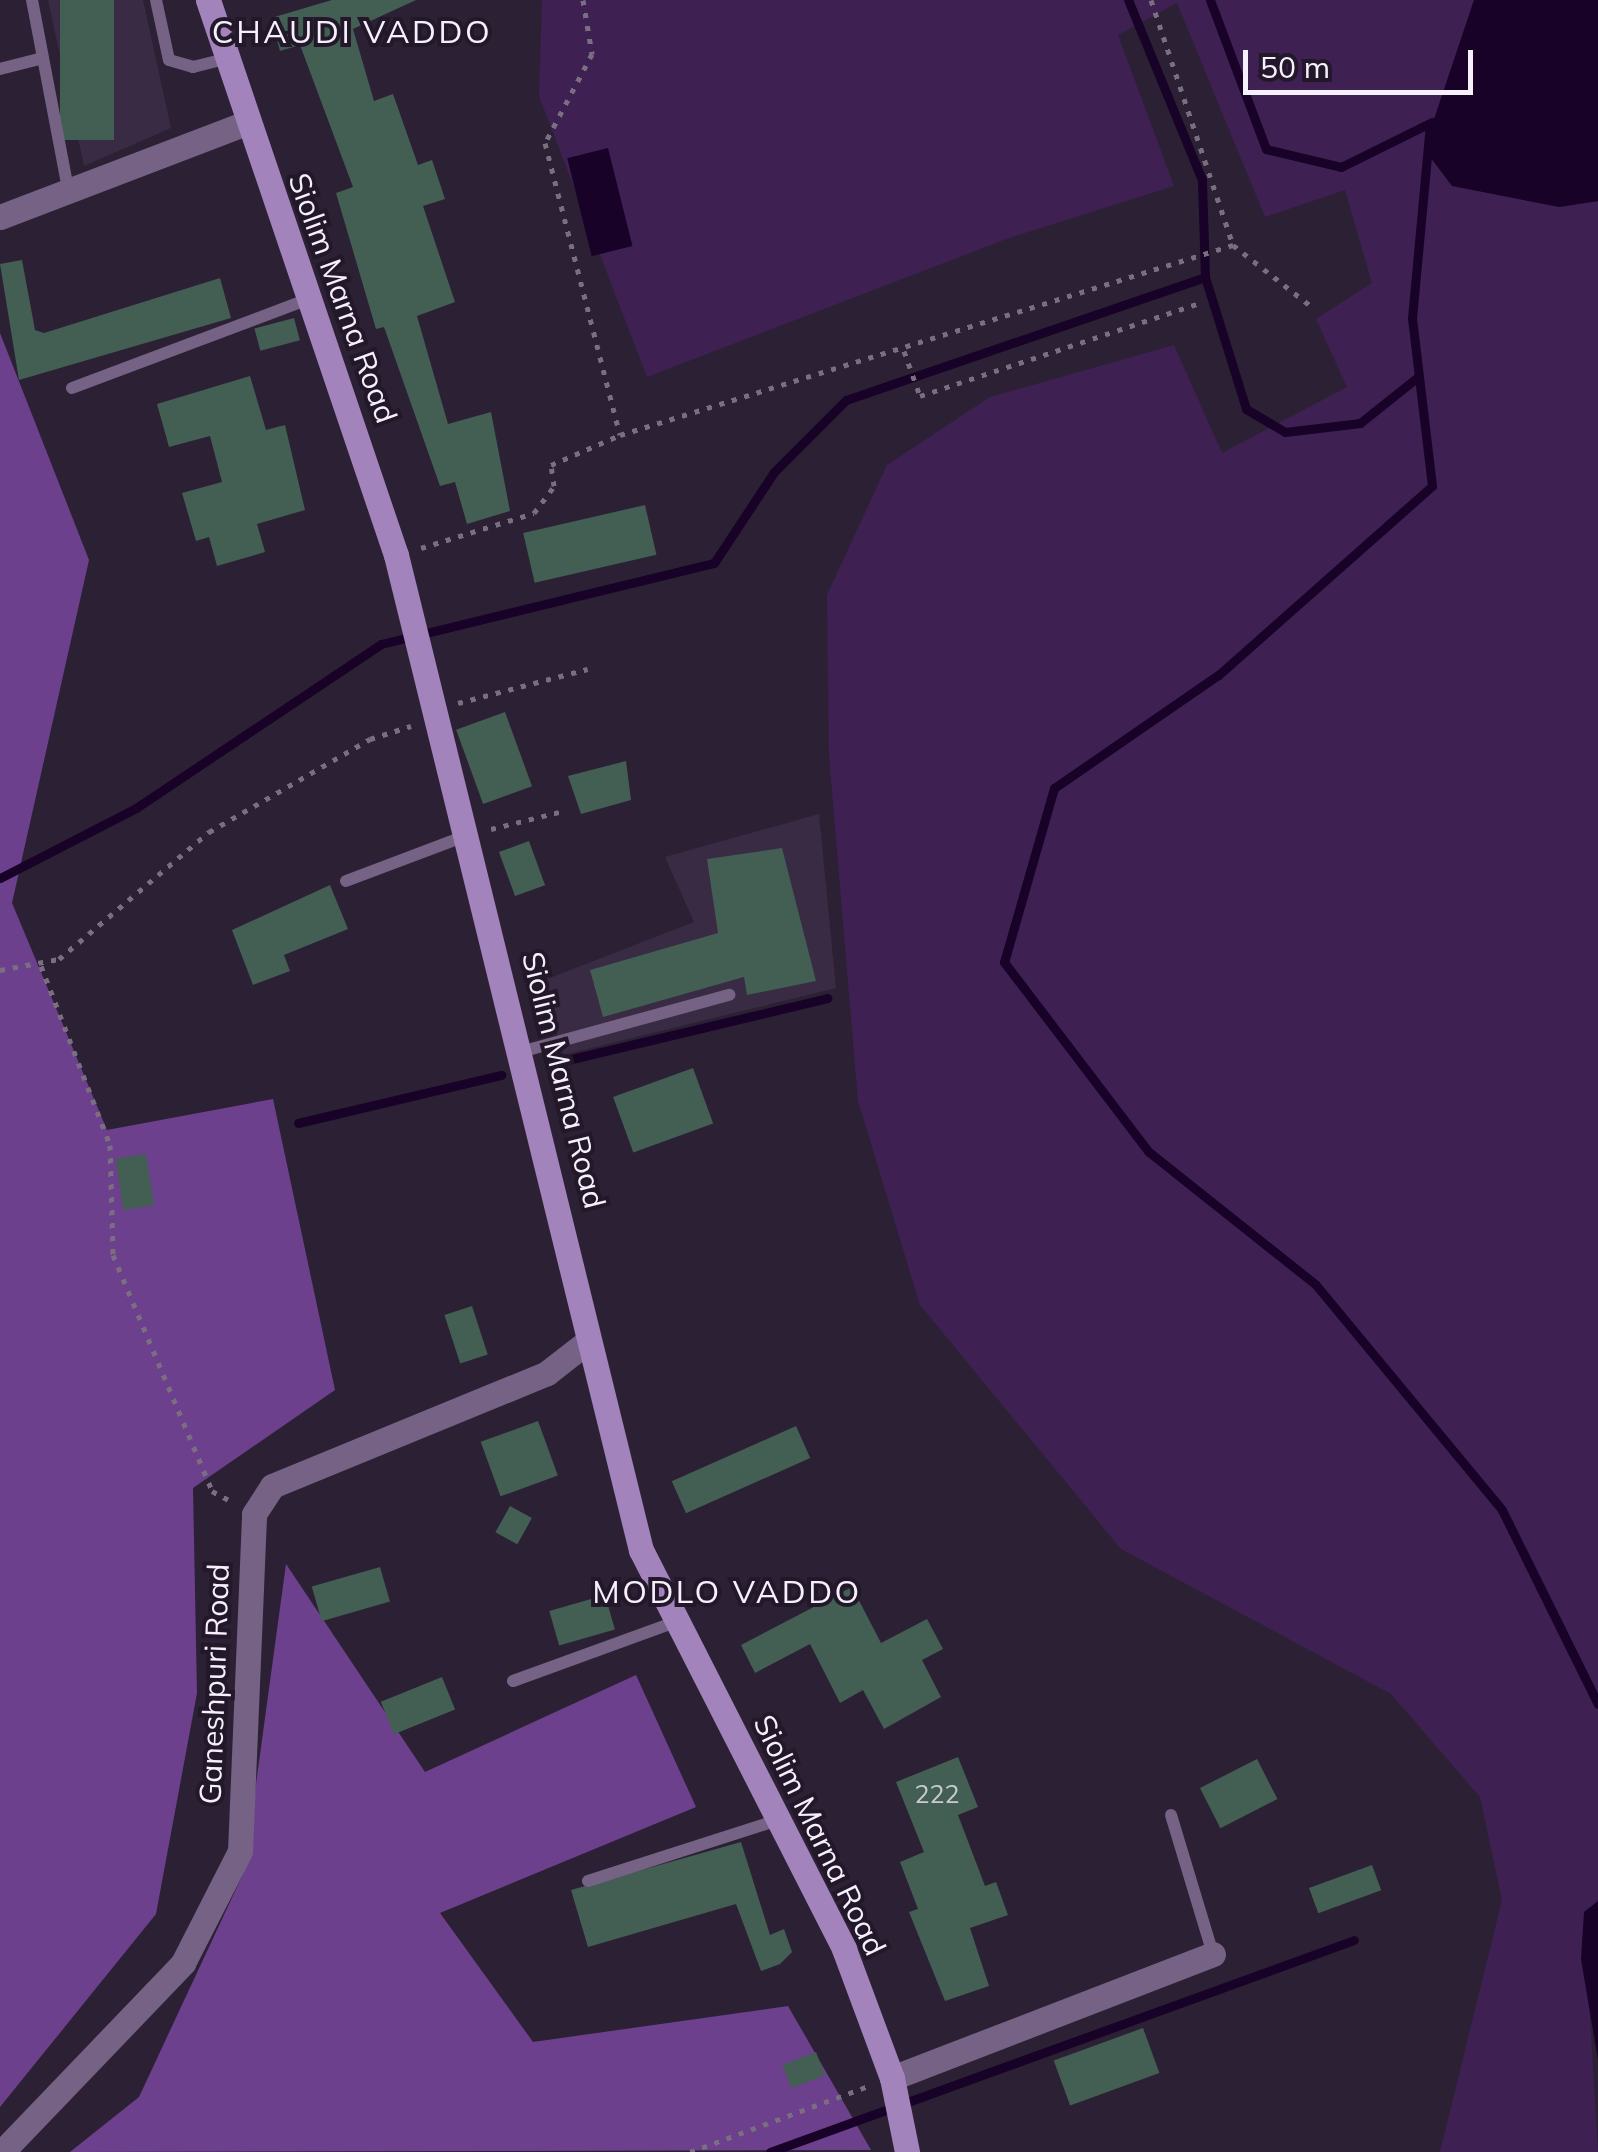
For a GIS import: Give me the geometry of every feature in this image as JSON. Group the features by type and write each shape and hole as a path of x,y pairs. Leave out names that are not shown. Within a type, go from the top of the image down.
{"main road":[{"name":"Siolim Marna Road","path":"208,0 246,123 396,554 524,1051 588,1342 641,1550 844,1950 892,2078 907,2152"}],"street":[{"path":"0,216 246,123"},
{"path":"254,1514 272,1486 547,1373 588,1342"},
{"name":"Ganeshpuri Road","path":"2,2152 183,1963 240,1851 254,1514"},
{"path":"892,2078 1213,1954"}],"lane":[{"path":"32,0 68,188"},
{"path":"156,0 170,60 193,67 226,59"},
{"path":"0,69 43,58"},
{"path":"72,388 309,299"},
{"path":"346,881 468,835"},
{"path":"524,1051 729,995"},
{"path":"513,1680 678,1621"},
{"path":"1171,1814 1213,1954"},
{"path":"588,1881 778,1820"}],"path":[{"path":"582,0 592,54 545,143 620,435"},
{"path":"1151,0 1234,245 1312,307"},
{"path":"396,554 534,513 554,486 551,465 620,435 904,352 1234,245"},
{"path":"904,352 920,396 1198,304"},
{"path":"0,970 41,966 209,832 388,730 588,669"},
{"path":"468,835 564,811"},
{"path":"41,966 110,1145 113,1255 212,1491 254,1514"},
{"path":"690,2152 892,2078"}],"shaded area":[{"path":"48,0 143,0 171,128 84,166"},
{"path":"542,0 1474,0 1425,149 1559,207 1598,201 1598,1901 1584,1913 1598,2152 1440,2152 1502,1900 1480,1797 1391,1694 1121,1549 920,1305 858,1101 829,755 827,595 887,465 990,397 1174,345 1222,453 1347,387 1316,319 1372,283 1345,190 1265,217 1177,3 1118,35 1174,186 1009,238 647,377 539,96"},
{"path":"1474,0 1598,0 1598,201 1559,207 1452,186 1424,149"},
{"path":"608,148 632,246 592,256 567,158"},
{"path":"0,333 89,560 12,903 107,1130 273,1099 335,1390 193,1488 197,1693 156,1914 0,2107"},
{"path":"819,814 836,988 563,1055 542,981 694,922 665,857"},
{"path":"286,1564 425,1772 636,1675 696,1807 440,1913 533,2042 788,2006 871,2150 70,2152 139,2097 244,1872"},
{"path":"1598,1901 1598,2060 1581,1959 1584,1912"}],"building":[{"path":"60,0 114,0 114,140 60,140"},
{"path":"332,0 416,0 353,29 374,101 393,94 418,165 432,160 445,199 423,206 455,302 417,316 448,424 491,412 510,511 467,524 455,482 440,486 384,327 376,329 336,193 353,187 300,45 280,51 271,18"},
{"path":"22,260 35,330 44,333 220,278 231,318 19,380 0,264"},
{"path":"294,318 300,340 260,351 254,329"},
{"path":"250,376 266,430 285,425 305,510 257,524 265,552 217,566 209,537 196,541 182,493 222,482 210,436 169,447 157,404"},
{"path":"645,505 656,555 535,583 523,533"},
{"path":"505,712 532,786 483,804 456,730"},
{"path":"626,761 631,800 581,814 568,776"},
{"path":"529,841 545,885 515,896 499,852"},
{"path":"782,848 816,981 747,995 744,977 603,1017 590,970 718,933 707,859"},
{"path":"330,885 348,929 284,955 290,971 253,985 232,930"},
{"path":"693,1068 713,1123 633,1153 613,1097"},
{"path":"146,1154 154,1205 124,1210 115,1159"},
{"path":"472,1306 488,1355 460,1363 444,1315"},
{"path":"538,1421 558,1476 501,1496 481,1442"},
{"path":"796,1426 810,1458 686,1513 672,1481"},
{"path":"510,1506 532,1518 517,1544 495,1532"},
{"path":"380,1567 390,1602 322,1621 312,1587"},
{"path":"852,1587 881,1643 927,1619 943,1649 922,1660 941,1697 884,1729 863,1690 840,1703 810,1644 755,1673 741,1645"},
{"path":"605,1595 615,1630 559,1646 549,1611"},
{"path":"442,1677 455,1709 394,1734 381,1702"},
{"path":"958,1757 978,1807 958,1815 985,1886 996,1882 1008,1915 970,1928 989,1986 945,2001 909,1912 918,1909 900,1862 924,1852 896,1782"},
{"path":"1257,1759 1277,1799 1220,1828 1200,1788"},
{"path":"741,1842 770,1935 784,1929 792,1952 780,1964 761,1971 736,1904 588,1947 571,1890"},
{"path":"1372,1865 1381,1890 1318,1913 1309,1888"},
{"path":"1143,2028 1159,2073 1070,2106 1054,2060"},
{"path":"816,2052 825,2075 791,2088 782,2065"}],"waterway":[{"path":"0,878 136,808 381,644 714,563 774,472 846,400 1205,277 1202,180 1128,0"},
{"path":"1210,0 1266,149 1341,167 1432,122"},
{"path":"1430,124 1412,318 1432,486 1218,675 1054,788 1004,962 1149,1152 1316,1285 1502,1510 1598,1704"},
{"path":"1205,277 1246,409 1285,432 1360,423 1419,376"},
{"path":"555,1063 827,998"},
{"path":"298,1123 501,1075"},
{"path":"770,2152 1354,1940"}],"district":[{"name":"CHAUDI VADDO","path":"352,31"},
{"name":"MODLO VADDO","path":"727,1591"}]}
